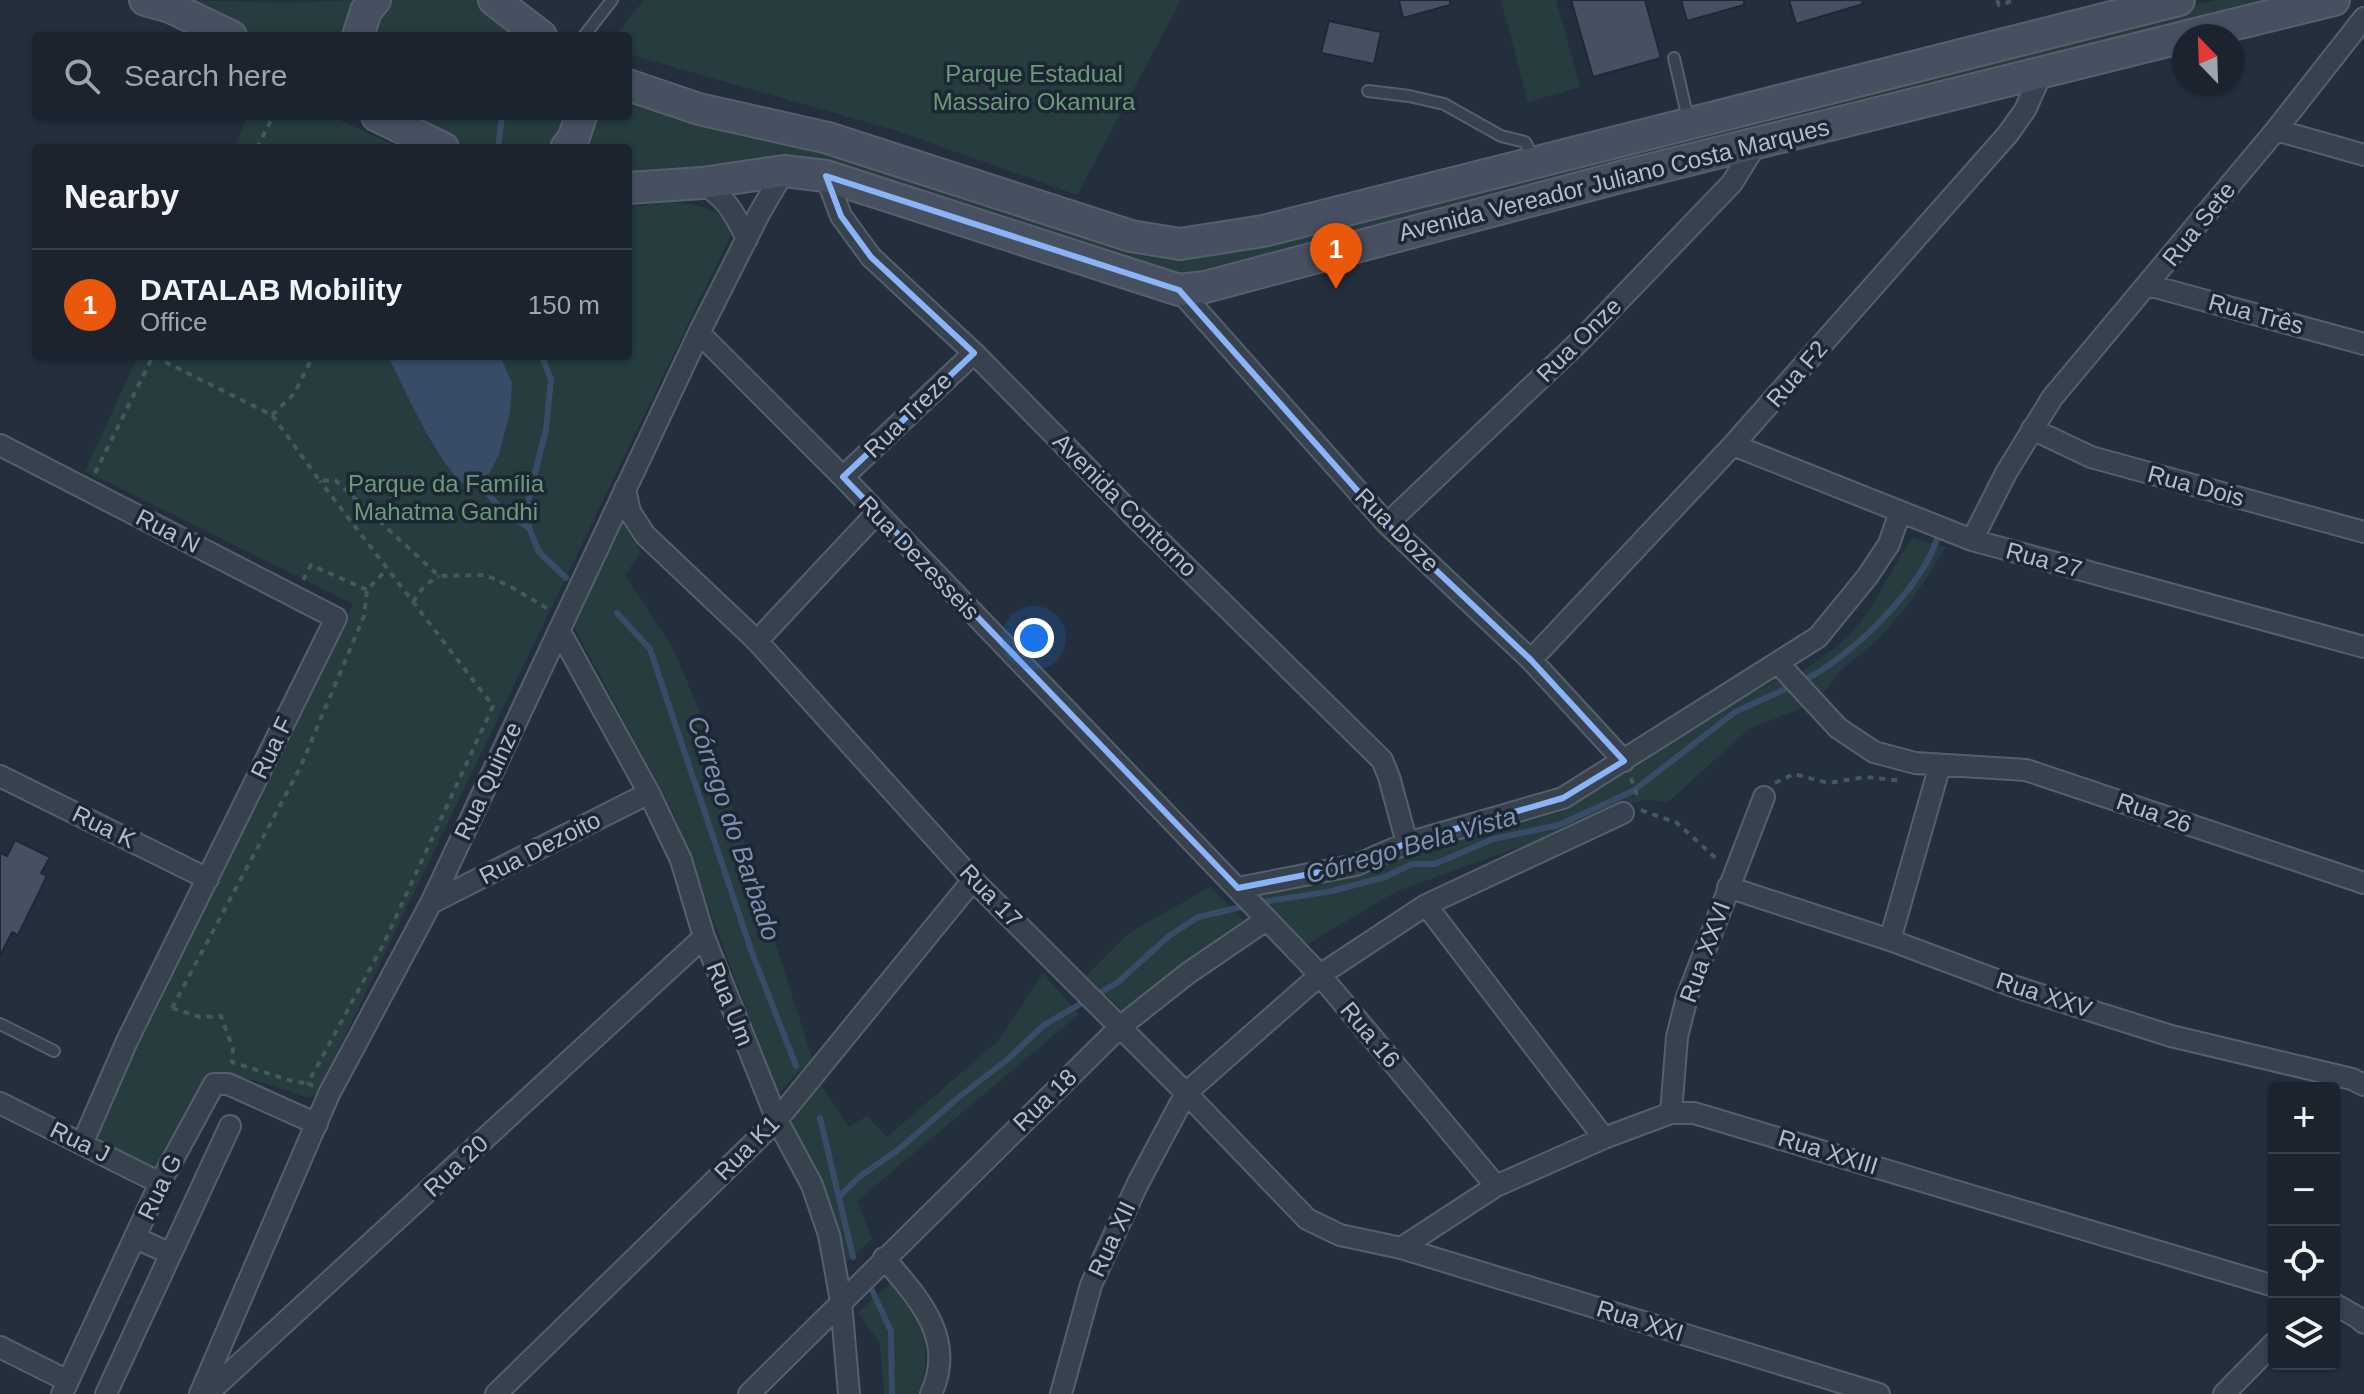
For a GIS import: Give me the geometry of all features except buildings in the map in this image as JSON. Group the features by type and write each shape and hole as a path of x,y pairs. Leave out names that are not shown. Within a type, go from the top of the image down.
{"main road":[{"path":"145,0 170,7 223,32"},
{"path":"359,32 366,11 375,0"},
{"path":"494,0 536,32"},
{"name":"Avenida Vereador Juliano Costa Marques","path":"632,86 699,109 828,138 1131,236 1180,244 1263,231 2179,0"},
{"name":"Avenida Vereador Juliano Costa Marques","path":"2235,24 2334,0"},
{"name":"Avenida Vereador Juliano Costa Marques","path":"632,188 702,183 784,171 826,176 1179,290 1205,287 1609,180 2172,39"},
{"path":"385,120 435,144"},
{"path":"569,144 580,120"}],"street":[{"name":"Rua Sete","path":"1966,538 2052,398 2276,130 2364,18"},
{"name":"Rua F2","path":"1531,660 1733,445 2008,134 2025,110 2042,72"},
{"path":"2276,130 2364,155"},
{"name":"Rua Onze","path":"1387,524 1626,294 1732,183 1756,144"},
{"name":"Rua Quinze","path":"200,1394 329,1094 431,903 699,333 784,171"},
{"name":"Avenida Contorno","path":"826,176 841,216 871,257 974,353 1135,517 1382,760 1407,843"},
{"path":"702,183 722,196 734,211 747,239"},
{"name":"Rua Três","path":"2148,285 2364,344"},
{"name":"Rua Doze","path":"1179,290 1387,524 1531,660 1627,769"},
{"name":"Rua Dezesseis","path":"699,333 843,477 1240,891"},
{"name":"Rua Treze","path":"843,477 974,353"},
{"name":"Rua Dois","path":"2032,429 2091,457 2364,532"},
{"name":"Rua N","path":"0,445 336,618"},
{"name":"Rua 27","path":"1733,445 1966,538 2364,647"},
{"name":"Rua 17","path":"625,489 630,512 645,535 757,641 973,880 1307,1219 1340,1235 1401,1248"},
{"path":"1240,891 1356,865 1407,843 1563,798 1627,769 1783,668 1818,637 1867,577 1889,544 1900,512"},
{"path":"757,641 876,514"},
{"name":"Rua F","path":"83,1142 149,997 336,618"},
{"name":"Rua Um","path":"559,630 649,793 681,860 704,937 777,1120 812,1185 829,1235 841,1301 849,1394"},
{"name":"Rua 26","path":"1783,668 1838,728 1874,752 1915,763 2026,770 2364,883"},
{"path":"1890,940 1940,765"},
{"name":"Rua K","path":"0,776 208,879"},
{"name":"Rua Dezoito","path":"431,903 649,793"},
{"name":"Rua XXVI","path":"1671,1113 1677,1037 1687,997 1764,797"},
{"path":"1186,1093 1320,975 1426,905 1632,808"},
{"name":"Rua K1","path":"496,1394 777,1120 973,880"},
{"name":"Rua XXV","path":"1731,880 2010,985 2171,1036 2352,1079 2364,1085"},
{"name":"Rua 16","path":"1240,891 1320,975 1496,1186"},
{"path":"1426,905 1604,1138"},
{"name":"Rua 18","path":"749,1394 1120,1027 1264,917"},
{"name":"Rua 20","path":"207,1394 704,937"},
{"name":"Rua G","path":"65,1387 160,1183 214,1084 228,1084 317,1124"},
{"name":"Rua XII","path":"1061,1394 1091,1285 1138,1183 1186,1093"},
{"name":"Rua J","path":"0,1103 160,1183"},
{"name":"Rua XXIII","path":"1401,1248 1496,1186 1604,1138 1671,1113 1694,1113 2268,1284"},
{"path":"106,1394 230,1126"},
{"path":"136,1238 171,1254"},
{"name":"Rua XXI","path":"1401,1248 1879,1394"},
{"path":"884,1258 923,1303 931,1319 940,1352 936,1383 931,1394"},
{"path":"2340,1308 2364,1323"},
{"path":"0,1347 65,1387"},
{"path":"2224,1394 2268,1349"}],"lane":[{"path":"587,32 612,0"},
{"path":"1674,58 1689,125"},
{"path":"1368,91 1444,104 1501,136 1525,142 1537,163"},
{"path":"0,1024 54,1051"}],"path":[{"path":"1997,0 1999,5 2015,0"},
{"path":"259,144 271,120"},
{"path":"87,490 151,360"},
{"path":"161,360 272,415 493,706 383,945 308,1083"},
{"path":"272,415 294,394 311,360"},
{"path":"320,481 335,480 439,576"},
{"path":"296,597 311,565 367,590"},
{"path":"172,1008 300,768 364,616 367,590 387,569"},
{"path":"413,602 424,586 439,576 486,575 550,611 559,630"},
{"path":"1764,797 1776,781 1794,774 1828,783 1866,777 1892,782 1926,775 1940,765"},
{"path":"1627,769 1632,808 1677,823 1731,880"},
{"path":"149,997 200,1017 221,1016 233,1049 232,1062 295,1082 308,1083 329,1094"}],"highlighted area":[{"path":"826,176 1179,290 1387,524 1531,660 1624,761 1563,798 1407,843 1356,865 1238,888 843,477 974,353 871,257 841,216"}],"green space":[{"path":"187,0 288,3 353,0 341,32 247,32 211,10"},
{"path":"389,0 477,0 518,32 369,32"},
{"name":"Parque Estadual Massairo Okamura","path":"644,0 1181,0 1077,195 897,131 632,55 632,32 618,32"},
{"path":"1501,0 1556,0 1580,87 1528,102"},
{"path":"2217,0 2285,0 2190,24 2172,24 2172,29 1851,110 1177,275 861,172 632,177 632,144 577,144 587,120 632,120 632,100 873,159 1156,252 1629,148"},
{"path":"246,120 340,120 392,144 236,144"},
{"path":"400,120 565,120 552,144 457,144"},
{"name":"Parque da Família Mahatma Gandhi","path":"670,202 707,208 722,218 731,235 318,1092 310,1098 238,1077 211,1080 200,1088 157,1171 92,1138 353,604 85,471 136,360 632,360 632,207"},
{"path":"618,516 641,552 625,575 674,650 710,737 812,1058 778,1094 674,814 574,627"},
{"path":"1912,538 1946,547 1914,597 1880,638 1841,670 1823,693 1801,671 1834,649 1851,633 1868,611"},
{"path":"1776,680 1811,705 1750,728 1667,803 1649,799 1612,808 1545,838 1397,891 1306,945 1253,894 1375,869 1424,848 1559,813 1722,709"},
{"path":"1210,887 1243,920 1124,1012 1086,976 1129,933"},
{"path":"1043,973 1079,1014 857,1201 872,1239 844,1264 788,1123 821,1085 849,1127 867,1116 887,1137 998,1041"},
{"path":"890,1284 918,1311 924,1329 924,1376 920,1394 884,1394 880,1344 858,1312"}],"water":[{"path":"390,360 502,360 512,383 510,412 499,454 489,474 466,486 444,462"}],"waterway":[{"path":"498,144 502,120"},
{"name":"Córrego do Barbado","path":"544,360 551,380 546,429 528,502 529,528 539,552 566,578"},
{"path":"477,482 506,514 529,528"},
{"name":"Córrego Bela Vista","path":"1802,681 1841,656 1881,620 1915,579 1937,539"},
{"name":"Córrego do Barbado","path":"617,613 650,649 751,950 796,1066"},
{"name":"Córrego Bela Vista","path":"1256,903 1332,891 1385,877 1412,864 1435,864 1493,839 1559,825 1633,791 1735,712 1792,686"},
{"name":"Córrego Bela Vista","path":"839,1197 859,1177 898,1150 1008,1059 1044,1025 1117,983 1169,936 1198,917 1246,906"},
{"name":"Córrego do Barbado","path":"820,1118 853,1257"},
{"name":"Córrego do Barbado","path":"869,1284 891,1331 892,1394"}],"place":[{"name":"DATALAB Mobility","path":"1336,289"}]}
